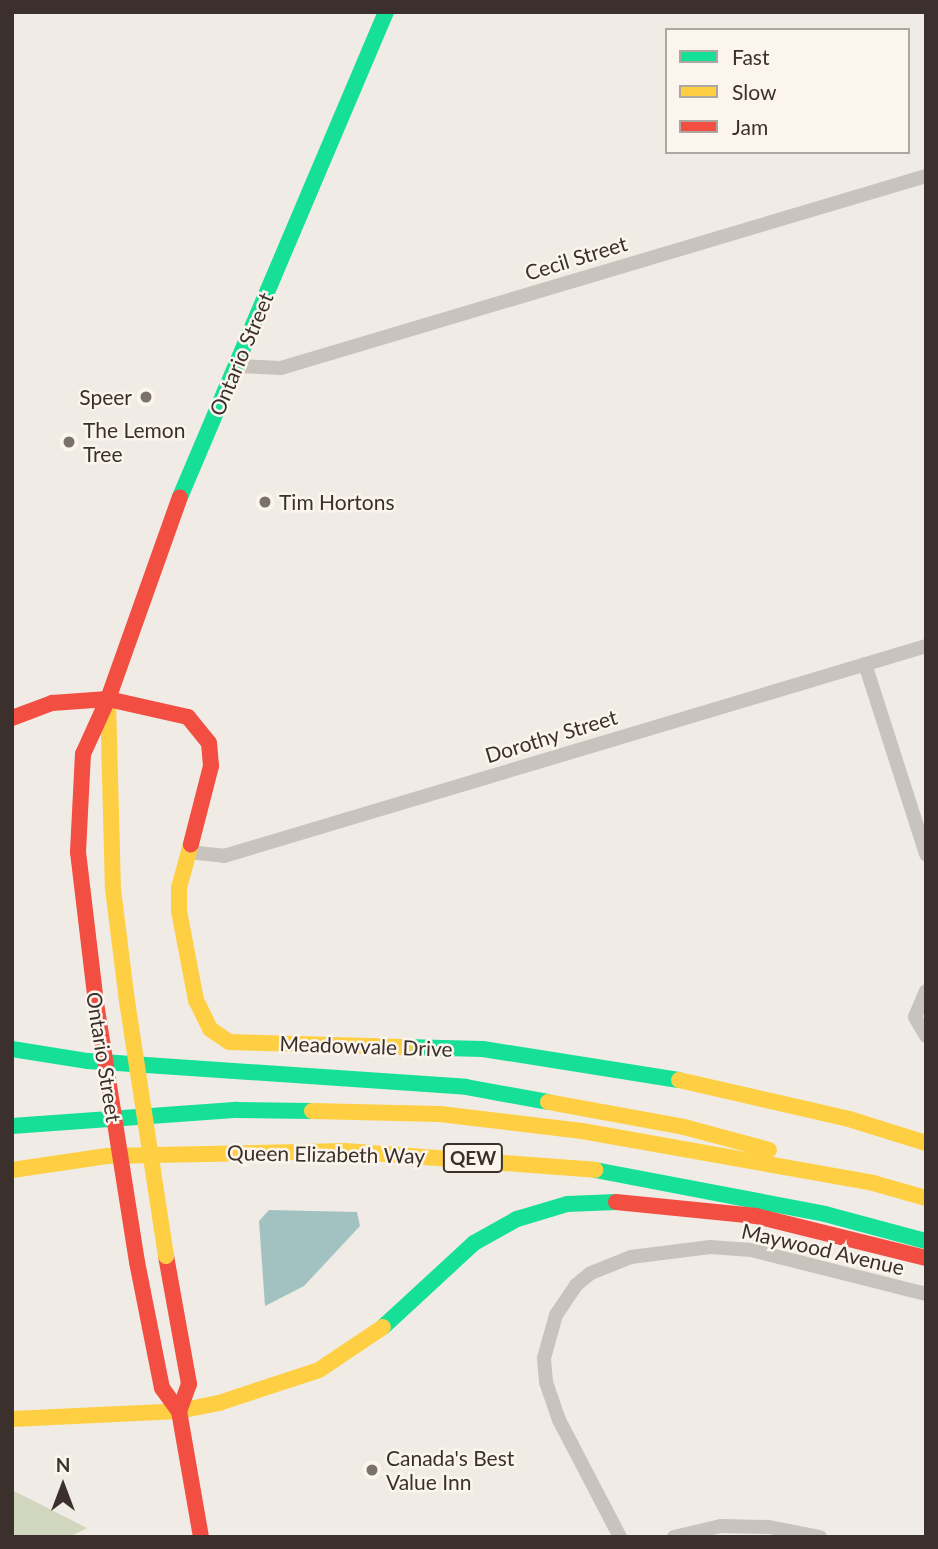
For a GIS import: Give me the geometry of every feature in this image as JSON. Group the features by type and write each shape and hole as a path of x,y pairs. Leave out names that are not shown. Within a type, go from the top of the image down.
{"main road":[{"name":"Ontario Street","path":"201,1537 179,1411 162,1388 137,1262 96,1003 78,852 83,754 108,699 187,478 386,12"},
{"name":"Ontario Street","path":"108,699 113,889 127,1001 166,1256 189,1384 179,1411"},
{"name":"Meadowvale Drive","path":"12,718 52,703 108,699 188,717 209,743 211,766 179,888 185,954 196,1000 210,1029 229,1041 483,1049 645,1072 849,1119 926,1143"},
{"path":"12,1049 88,1061 466,1087 684,1127 873,1183"},
{"name":"Queen Elizabeth Way","path":"12,1126 236,1110 440,1114 582,1131 873,1183 926,1198"},
{"name":"Queen Elizabeth Way","path":"12,1170 107,1156 181,1153 345,1151 471,1158 599,1170 825,1214 926,1241"},
{"path":"12,1419 179,1411 219,1403 319,1370 375,1334 474,1243 517,1219 567,1204 622,1202 756,1216 926,1258"}],"street":[{"name":"Cecil Street","path":"237,366 281,368 926,176"},
{"name":"Dorothy Street","path":"188,852 224,856 926,646"},
{"path":"865,664 926,854"},
{"path":"926,991 919,999 915,1017 926,1036"},
{"name":"Maywood Avenue","path":"620,1537 559,1420 545,1382 544,1358 556,1315 576,1285 591,1273 632,1257 710,1247 751,1250 926,1294"},
{"path":"674,1537 721,1526 769,1527 820,1537"}],"green space":[{"path":"12,1490 87,1528 69,1537 12,1537"}],"water":[{"path":"269,1210 357,1212 360,1226 304,1286 265,1306 259,1221"}],"traffic: fast":[{"path":"180,497 386,12"},
{"path":"405,1047 483,1049 679,1080"},
{"path":"12,1049 88,1061 466,1087 548,1102"},
{"path":"12,1126 237,1110 312,1111"},
{"path":"595,1170 825,1214 926,1241"},
{"path":"383,1327 474,1243 517,1219 567,1204 616,1202"}],"traffic: slow":[{"path":"108,700 113,889 127,1001"},
{"path":"191,844 179,888 179,911 196,1000 210,1029 229,1042 405,1047"},
{"path":"127,1001 166,1256"},
{"path":"679,1080 849,1119 926,1143"},
{"path":"548,1102 684,1127 769,1150"},
{"path":"312,1111 440,1114 582,1131 873,1183 926,1198"},
{"path":"12,1170 107,1156 345,1151 595,1170"},
{"path":"12,1419 179,1411 219,1403 319,1370 383,1327"}],"traffic: jam":[{"path":"96,1003 78,852 83,754 108,699 180,497"},
{"path":"12,718 52,703 108,699 188,717 209,743 211,766 191,844"},
{"path":"96,1003 137,1262"},
{"path":"616,1202 756,1216 926,1258"},
{"path":"166,1256 189,1384 179,1411"},
{"path":"137,1262 162,1388 179,1411 201,1537"}],"place":[{"name":"Speer","path":"146,397"},
{"name":"The Lemon Tree","path":"69,442"},
{"name":"Tim Hortons","path":"265,502"},
{"name":"Canada's Best Value Inn","path":"372,1470"}]}
